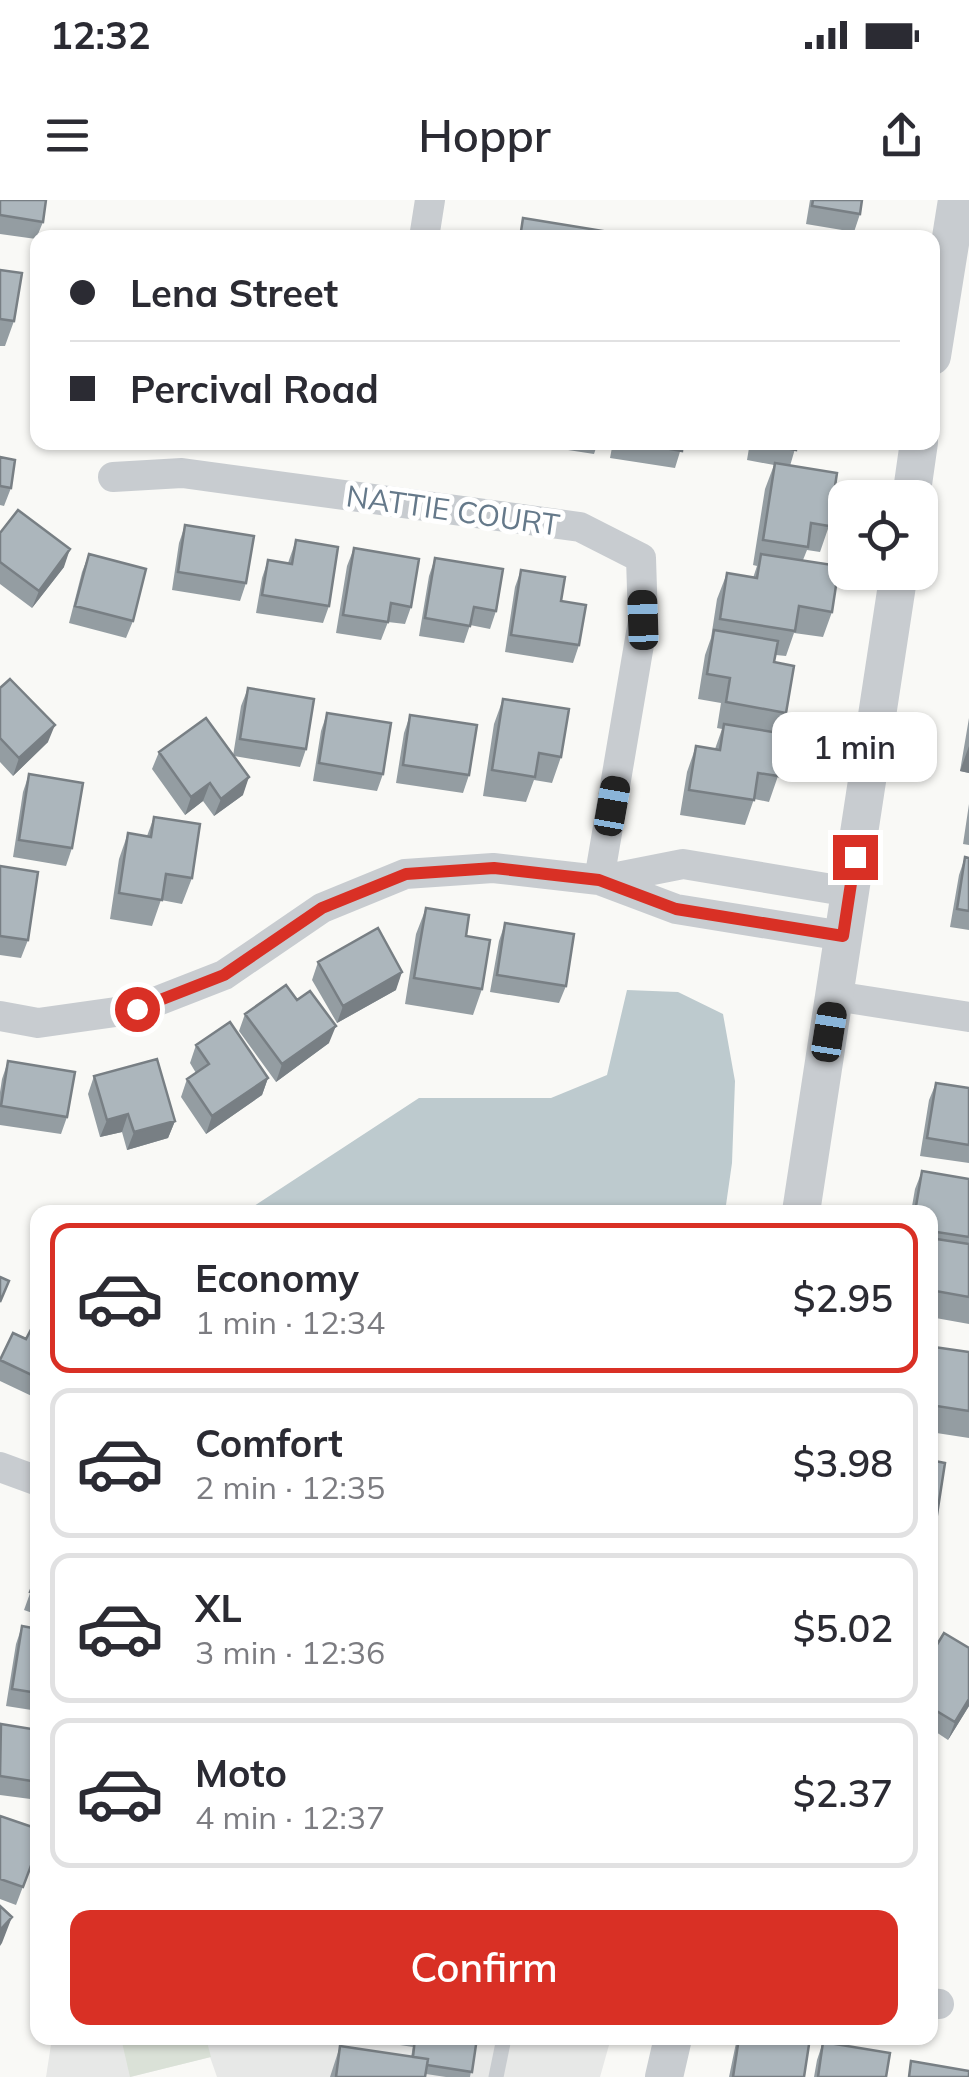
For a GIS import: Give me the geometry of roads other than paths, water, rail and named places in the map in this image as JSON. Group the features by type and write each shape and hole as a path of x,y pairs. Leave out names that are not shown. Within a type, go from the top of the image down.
{"street":[{"path":"425,230 430,200"},
{"path":"940,304 956,200"},
{"path":"914,480 918,450"},
{"name":"NATTIE COURT","path":"113,476 182,473 580,527 641,558 643,620 599,880"},
{"path":"801,1205 896,590"},
{"path":"599,880 683,864 850,892"},
{"path":"0,1016 38,1022 137,1009 224,975 322,908 406,874 494,868 599,880 676,909 843,936"},
{"path":"835,996 969,1017"},
{"path":"2,1473 30,1479"},
{"path":"664,2077 671,2045"}],"lane":[{"path":"496,2077 503,2045"}]}
